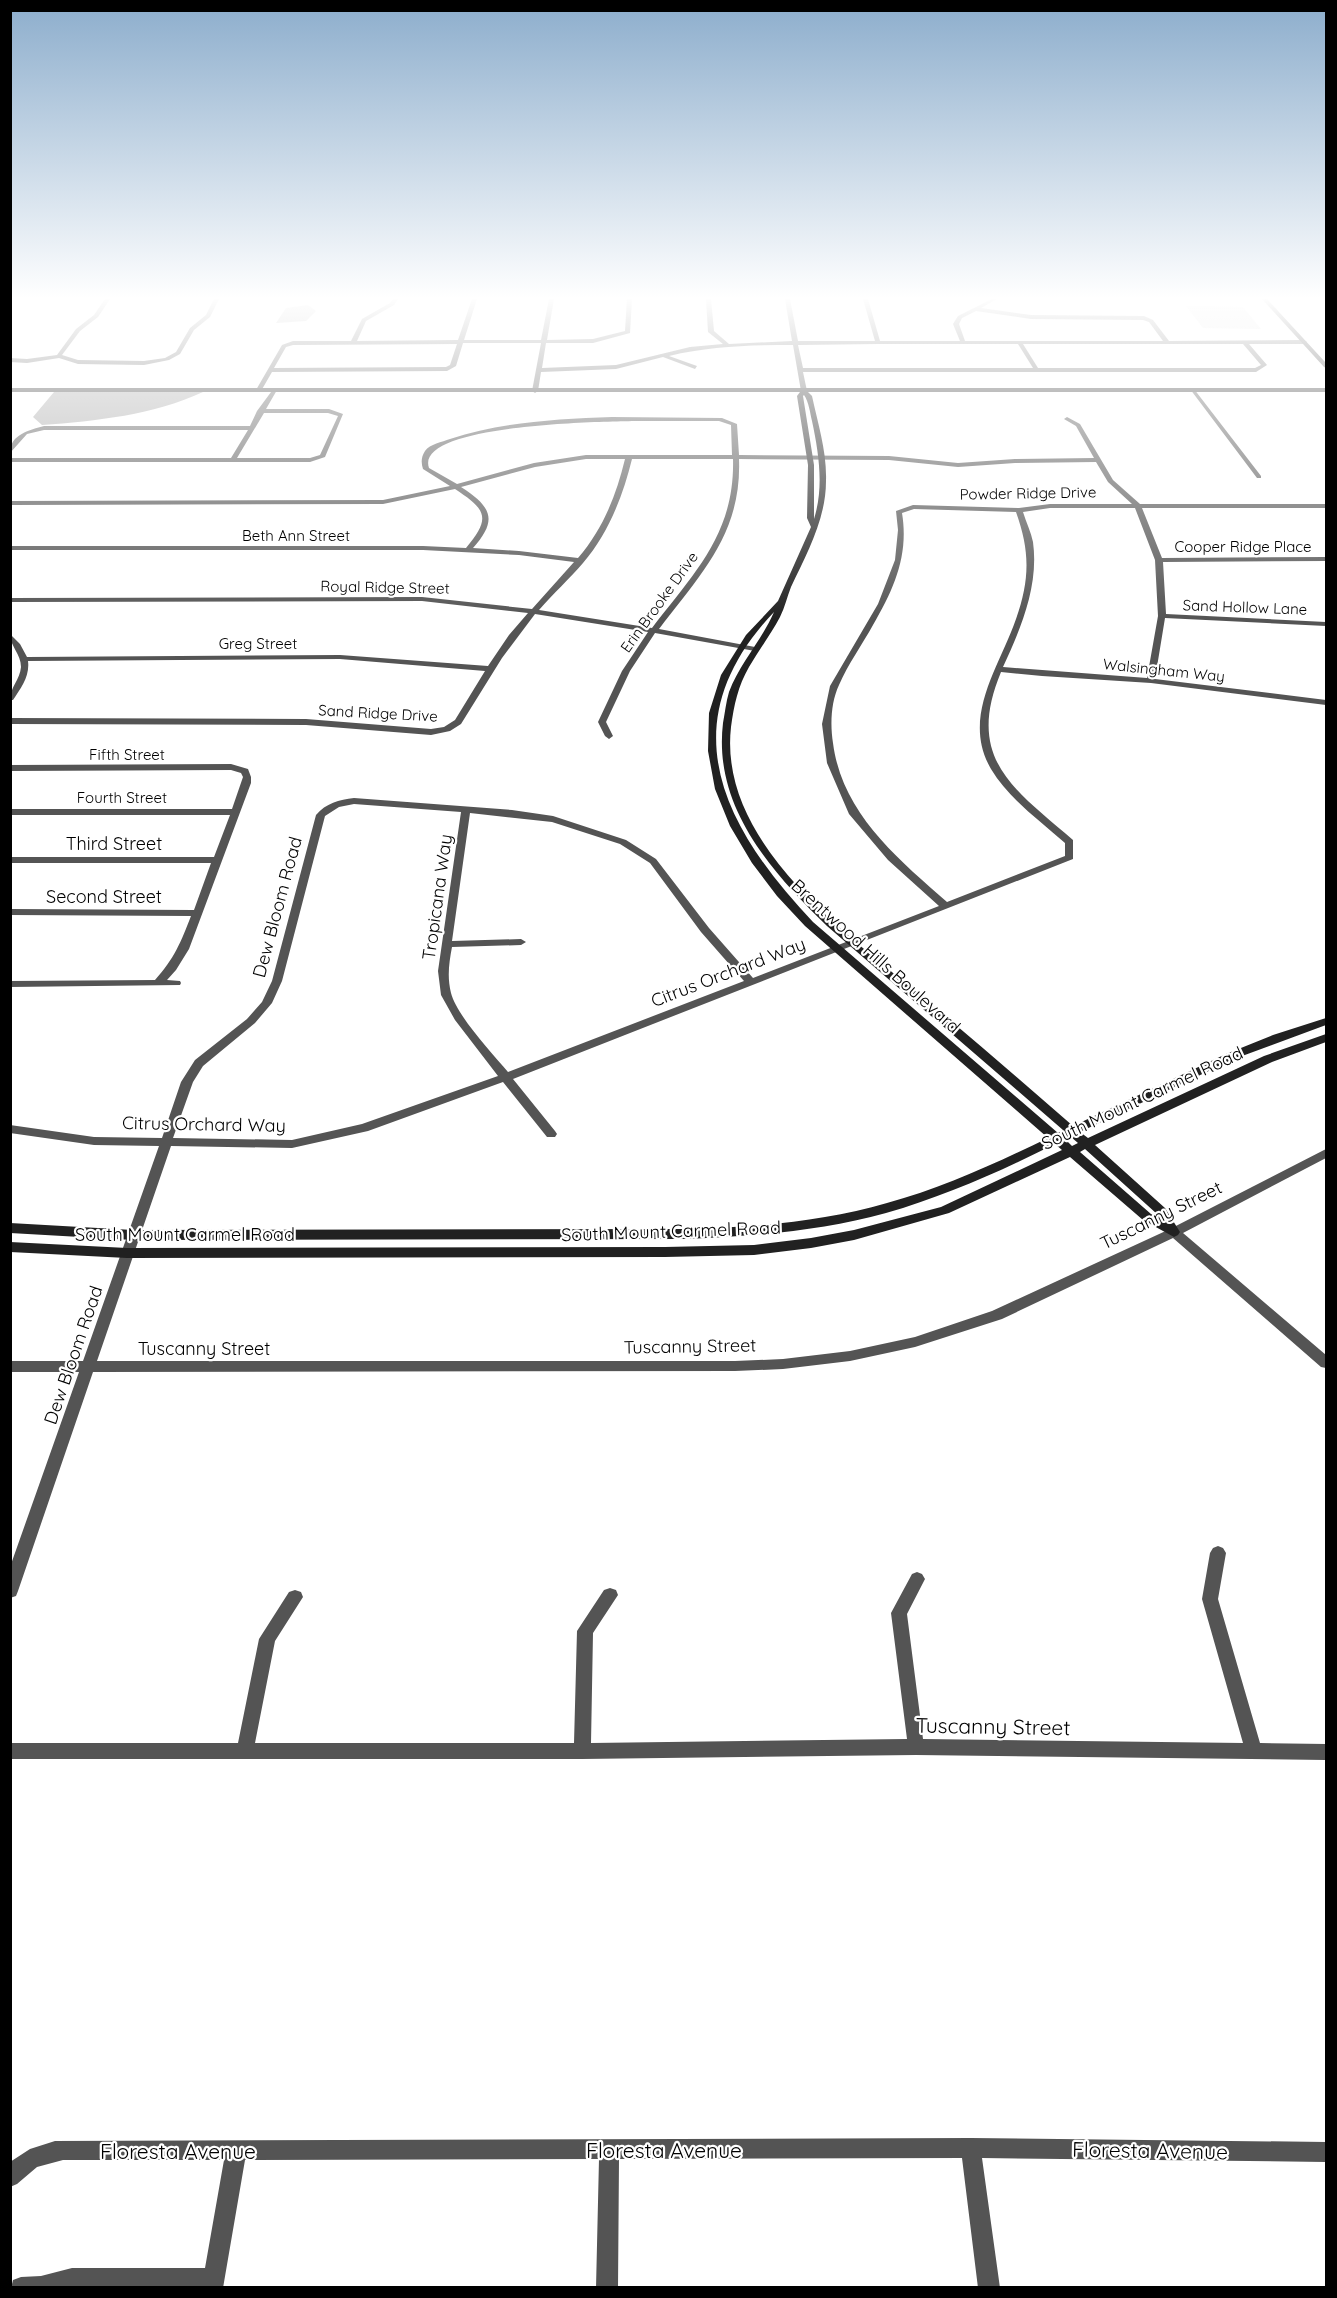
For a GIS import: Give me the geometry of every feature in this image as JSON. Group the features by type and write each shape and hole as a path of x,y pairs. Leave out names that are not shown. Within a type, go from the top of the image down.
{"street":[{"path":"233,460 264,406"},
{"name":"Brentwood Hills Boulevard","path":"802,406 810,457 812,482 810,518 813,526"},
{"name":"Brentwood Hills Boulevard","path":"811,406 821,457 823,495 818,518 796,572 780,603 778,614 736,684 726,727 728,768 737,801 755,837 784,877 824,919 1087,1144 1161,1211 1174,1232"},
{"path":"1205,406 1259,477"},
{"path":"10,460 310,460 323,456 341,415 329,411 261,411"},
{"name":"Erin Brooke Drive","path":"468,550 484,530 487,521 485,510 474,499 426,469 424,463 428,452 434,447 495,430 547,422 720,419 734,424 736,483 732,508 717,544 692,586 630,664 602,723 609,736"},
{"path":"1067,419 1078,425 1110,481 1137,506 1159,560 1162,616 1151,681"},
{"path":"10,451 25,433 44,428 250,428"},
{"path":"10,503 365,503 400,500 548,462 585,457 889,458 958,465 1015,461 1098,460"},
{"name":"Sand Ridge Drive","path":"10,721 306,722 437,732 452,727 458,722 512,638 597,540 615,508 624,483 629,457"},
{"name":"Powder Ridge Drive","path":"945,906 891,858 854,814 831,763 826,724 834,686 882,604 899,560 901,530 898,512 913,507 1019,510 1050,506 1326,506"},
{"name":"Citrus Orchard Way","path":"10,1129 94,1140 292,1144 364,1128 506,1077 751,983 1070,857 1070,842 1017,795 996,770 982,732 987,693 1020,617 1027,589 1029,541 1019,510"},
{"name":"Beth Ann Street","path":"10,549 468,550 581,561"},
{"name":"Cooper Ridge Place","path":"1159,560 1326,559"},
{"name":"Royal Ridge Street","path":"10,600 422,599 474,603 535,612 755,649"},
{"name":"Brentwood Hills Boulevard","path":"780,603 742,647 729,668 714,708 711,740 717,785 731,822 765,876 796,911 938,1036 1147,1217 1174,1232 1326,1364"},
{"name":"Sand Hollow Lane","path":"1162,616 1326,624"},
{"path":"10,636 25,659 23,676 10,698"},
{"name":"Greg Street","path":"25,659 349,657 490,669"},
{"name":"Walsingham Way","path":"999,669 1151,681 1326,703"},
{"name":"Fifth Street","path":"10,768 243,769 247,777 234,812"},
{"name":"Dew Bloom Road","path":"10,1591 187,1082 199,1064 251,1021 267,1003 277,981 323,812 339,803 354,801 512,813 553,819 623,842 653,861 698,922 751,983"},
{"name":"Tropicana Way","path":"465,810 443,971 446,995 460,1020 551,1134"},
{"name":"Fourth Street","path":"10,812 234,812"},
{"path":"158,983 172,968 184,949 234,812"},
{"name":"Third Street","path":"10,860 217,860"},
{"name":"Second Street","path":"10,912 198,912"},
{"path":"448,944 521,942"},
{"path":"10,984 176,983"},
{"name":"South Mount Carmel Road","path":"10,1228 133,1235 687,1234 760,1232 813,1225 917,1199 949,1187 1228,1058 1297,1030 1326,1021"},
{"path":"938,1036 954,1029"},
{"name":"South Mount Carmel Road","path":"10,1247 127,1253 665,1252 763,1249 854,1235 945,1210 1268,1059 1326,1038"},
{"name":"Tuscanny Street","path":"10,1367 87,1369 735,1366 783,1364 850,1356 915,1342 997,1315 1174,1232 1326,1153"},
{"path":"1218,1553 1210,1599 1254,1752"},
{"path":"916,1747 899,1613 917,1579"},
{"path":"582,1751 585,1631 610,1595"},
{"path":"246,1752 267,1639 296,1597"},
{"name":"Tuscanny Street","path":"10,1751 582,1751 916,1747 1326,1752"},
{"path":"971,2148 989,2288"},
{"name":"Floresta Avenue","path":"10,2177 32,2159 52,2150 971,2148 1326,2152"},
{"path":"607,2288 609,2150"},
{"path":"21,2288 41,2287 72,2279 213,2283 236,2151"},
{"path":"10,2285 15,2288"}],"shaded area":[{"path":"42,406 164,406 124,416 42,425 33,417"}]}
